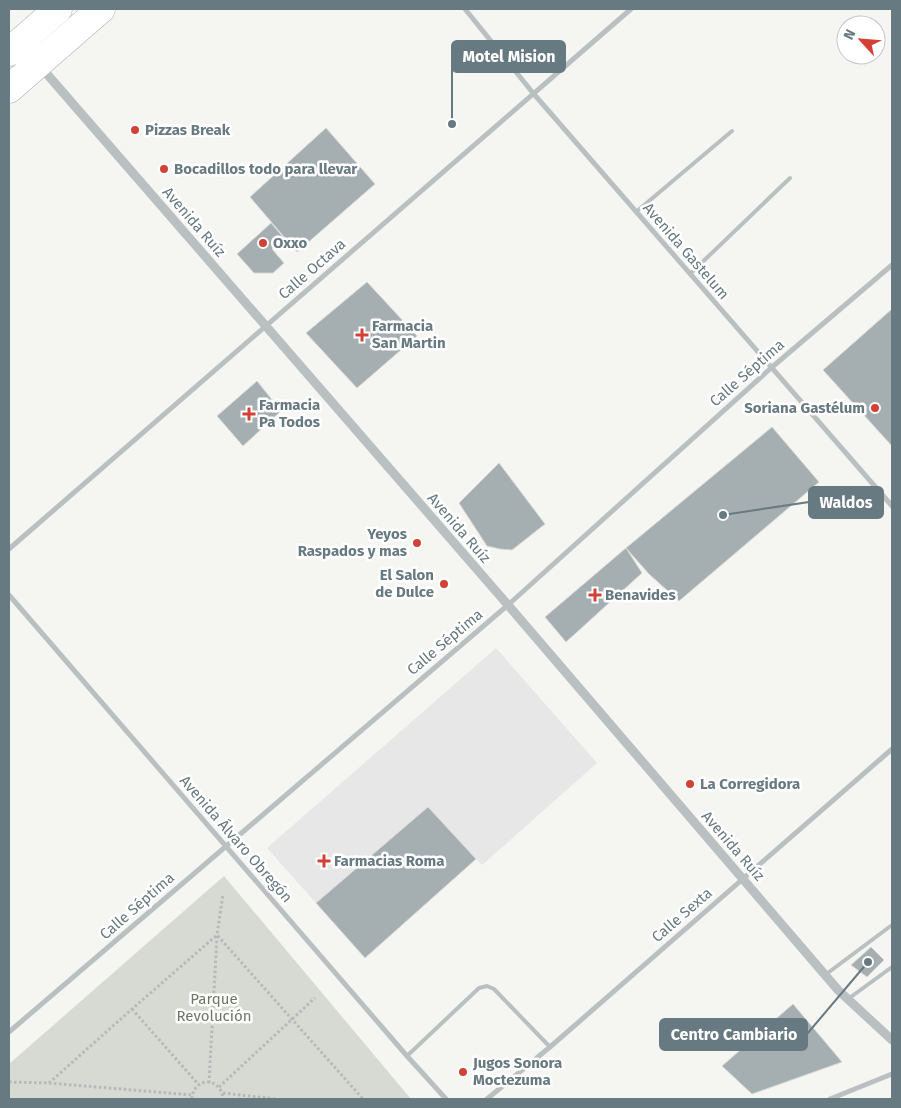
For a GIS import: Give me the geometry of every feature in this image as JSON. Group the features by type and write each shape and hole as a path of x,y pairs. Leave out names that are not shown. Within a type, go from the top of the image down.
{"main road":[{"path":"9,89 23,50 58,9"},
{"path":"23,50 101,9"}],"street":[{"name":"Avenida Gastelum","path":"465,9 532,93 892,506"},
{"name":"Calle Octava","path":"9,549 631,9"},
{"name":"Avenida Ruíz","path":"23,50 508,605 825,975 892,1040"},
{"name":"Calle Séptima","path":"9,1032 508,605 771,368 892,266"},
{"name":"Avenida Álvaro Obregón","path":"9,595 446,1099"},
{"name":"Calle Sexta","path":"487,1099 550,1047 892,749"},
{"path":"830,1099 892,1074"}],"lane":[{"path":"636,212 732,132"},
{"path":"690,274 790,178"},
{"path":"825,975 892,925"},
{"path":"848,999 892,967"},
{"path":"407,1056 479,988 487,986 494,989 550,1047"}],"path":[{"path":"209,1082 217,935 223,894"},
{"path":"49,1083 217,935"},
{"path":"217,935 363,1099"},
{"path":"219,1087 315,998"},
{"path":"132,1009 199,1085"},
{"path":"9,1082 49,1083 192,1097 194,1090 199,1085 209,1082 219,1087 223,1093 223,1099"},
{"path":"223,1093 276,1099"}],"shaded area":[{"path":"496,648 597,763 482,865 428,808 316,903 267,848"}],"green space":[{"name":"Parque Revolución","path":"224,876 411,1099 9,1099 9,1064"}],"building":[{"path":"326,128 375,184 297,252 250,197"},
{"name":"Oxxo","path":"271,223 283,237 272,249 284,263 273,273 254,273 237,254"},
{"name":"Farmacia San Martin","path":"367,282 417,336 357,388 306,333"},
{"name":"Soriana Gastélum","path":"892,309 892,446 823,370"},
{"name":"Farmacia Pa Todos","path":"257,381 281,411 243,446 217,416"},
{"path":"772,427 819,482 679,601 649,574 626,548"},
{"path":"499,463 545,524 512,550 487,546 459,503"},
{"name":"Benavides","path":"626,548 642,573 566,642 545,617"},
{"path":"428,807 476,859 365,958 316,903"},
{"path":"871,947 884,960 867,977 851,965"},
{"path":"793,1004 842,1062 752,1094 722,1066"}],"place":[{"name":"Motel Mision","path":"452,124"},
{"name":"Pizzas Break","path":"135,130"},
{"name":"Bocadillos todo para llevar","path":"164,169"},
{"name":"Oxxo","path":"263,243"},
{"name":"Farmacia San Martin","path":"362,335"},
{"name":"Soriana Gastélum","path":"875,408"},
{"name":"Farmacia Pa Todos","path":"249,414"},
{"name":"Waldos","path":"723,515"},
{"name":"Yeyos Raspados y mas","path":"417,543"},
{"name":"El Salon de Dulce","path":"444,584"},
{"name":"Benavides","path":"595,595"},
{"name":"La Corregidora","path":"690,784"},
{"name":"Farmacias Roma","path":"324,861"},
{"name":"Centro Cambiario","path":"868,962"},
{"name":"Jugos Sonora Moctezuma","path":"463,1072"}]}
